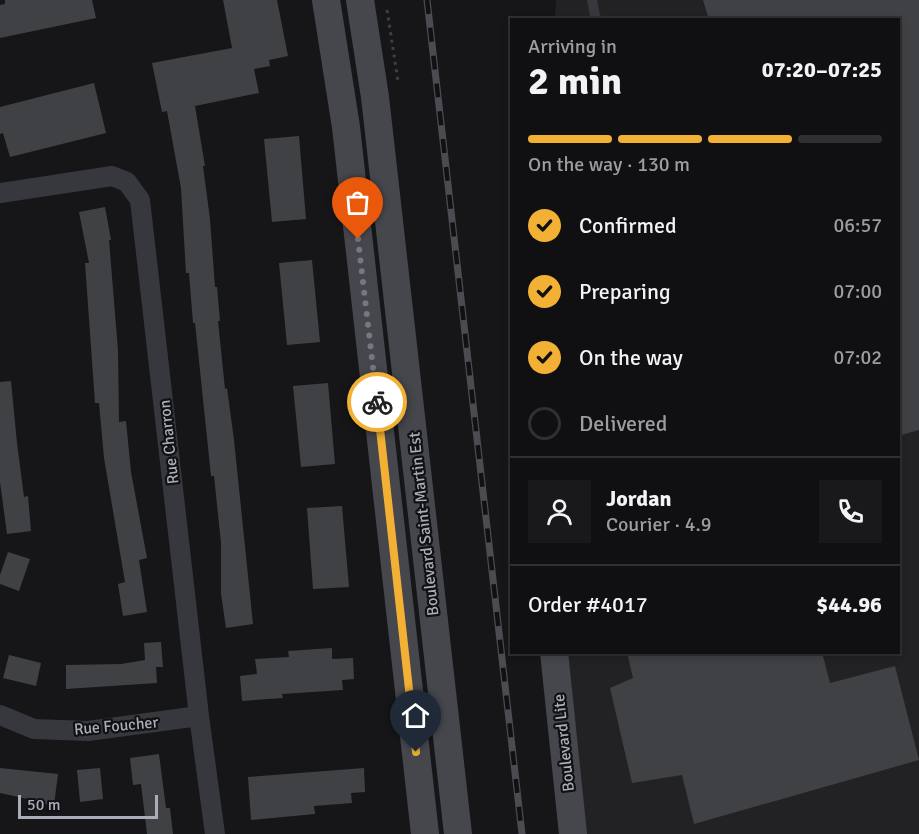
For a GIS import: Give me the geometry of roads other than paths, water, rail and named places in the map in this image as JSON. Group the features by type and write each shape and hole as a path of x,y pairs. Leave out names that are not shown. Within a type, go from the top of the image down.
{"main road":[{"name":"Boulevard Saint-Martin Est","path":"326,0 346,127 424,834"},
{"name":"Boulevard Saint-Martin Est","path":"360,0 375,97 458,834"},
{"name":"Boulevard Lite","path":"554,654 573,834"}],"street":[{"name":"Rue Charron","path":"0,193 112,176 127,182 140,200 199,716 215,834"},
{"name":"Rue Foucher","path":"0,715 34,729 88,731 199,716"}],"lane":[{"path":"592,0 596,18"}],"railway":[{"path":"427,0 522,834"}]}
